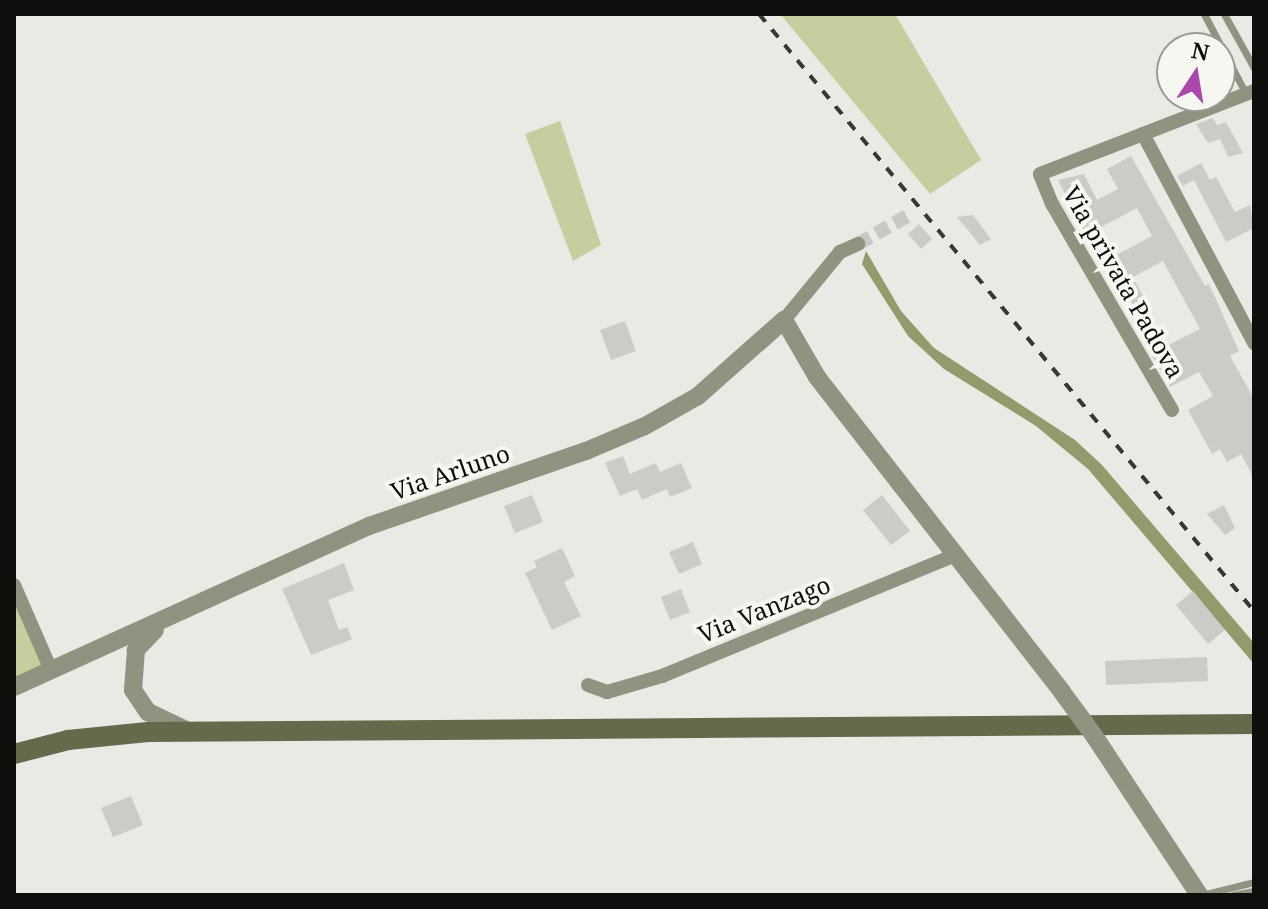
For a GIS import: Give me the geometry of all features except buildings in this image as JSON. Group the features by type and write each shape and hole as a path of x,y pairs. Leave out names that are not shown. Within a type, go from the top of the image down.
{"main road":[{"path":"14,754 68,740 192,732 1254,724"}],"street":[{"path":"1250,93 1143,134 1254,343"},
{"name":"Via privata Padova","path":"1143,134 1040,174 1052,204 1172,410"},
{"name":"Via Arluno","path":"14,687 170,619 369,526 586,451 645,426 698,396 784,320 830,263 858,244"},
{"path":"784,320 817,377 1095,737 1200,895"},
{"name":"Via Vanzago","path":"588,685 607,692 662,676 956,555"},
{"path":"14,585 51,670"},
{"path":"170,619 136,650 133,690 148,712 192,732"}],"lane":[{"path":"1204,14 1250,93"},
{"path":"1224,14 1254,68"},
{"path":"1200,895 1254,882"},
{"path":"1233,895 1254,891"}],"shaded area":[{"path":"780,14 895,14 981,160 930,194"},
{"path":"560,121 601,245 573,261 525,134"},
{"path":"866,251 901,311 934,348 1075,440 1102,465 1254,643 1254,664 1088,469 1036,426 944,369 908,336 862,264"},
{"path":"14,600 43,666 14,678"}],"tunnel":[{"path":"858,244 911,214"}],"railway":[{"path":"759,14 1254,611"}]}
